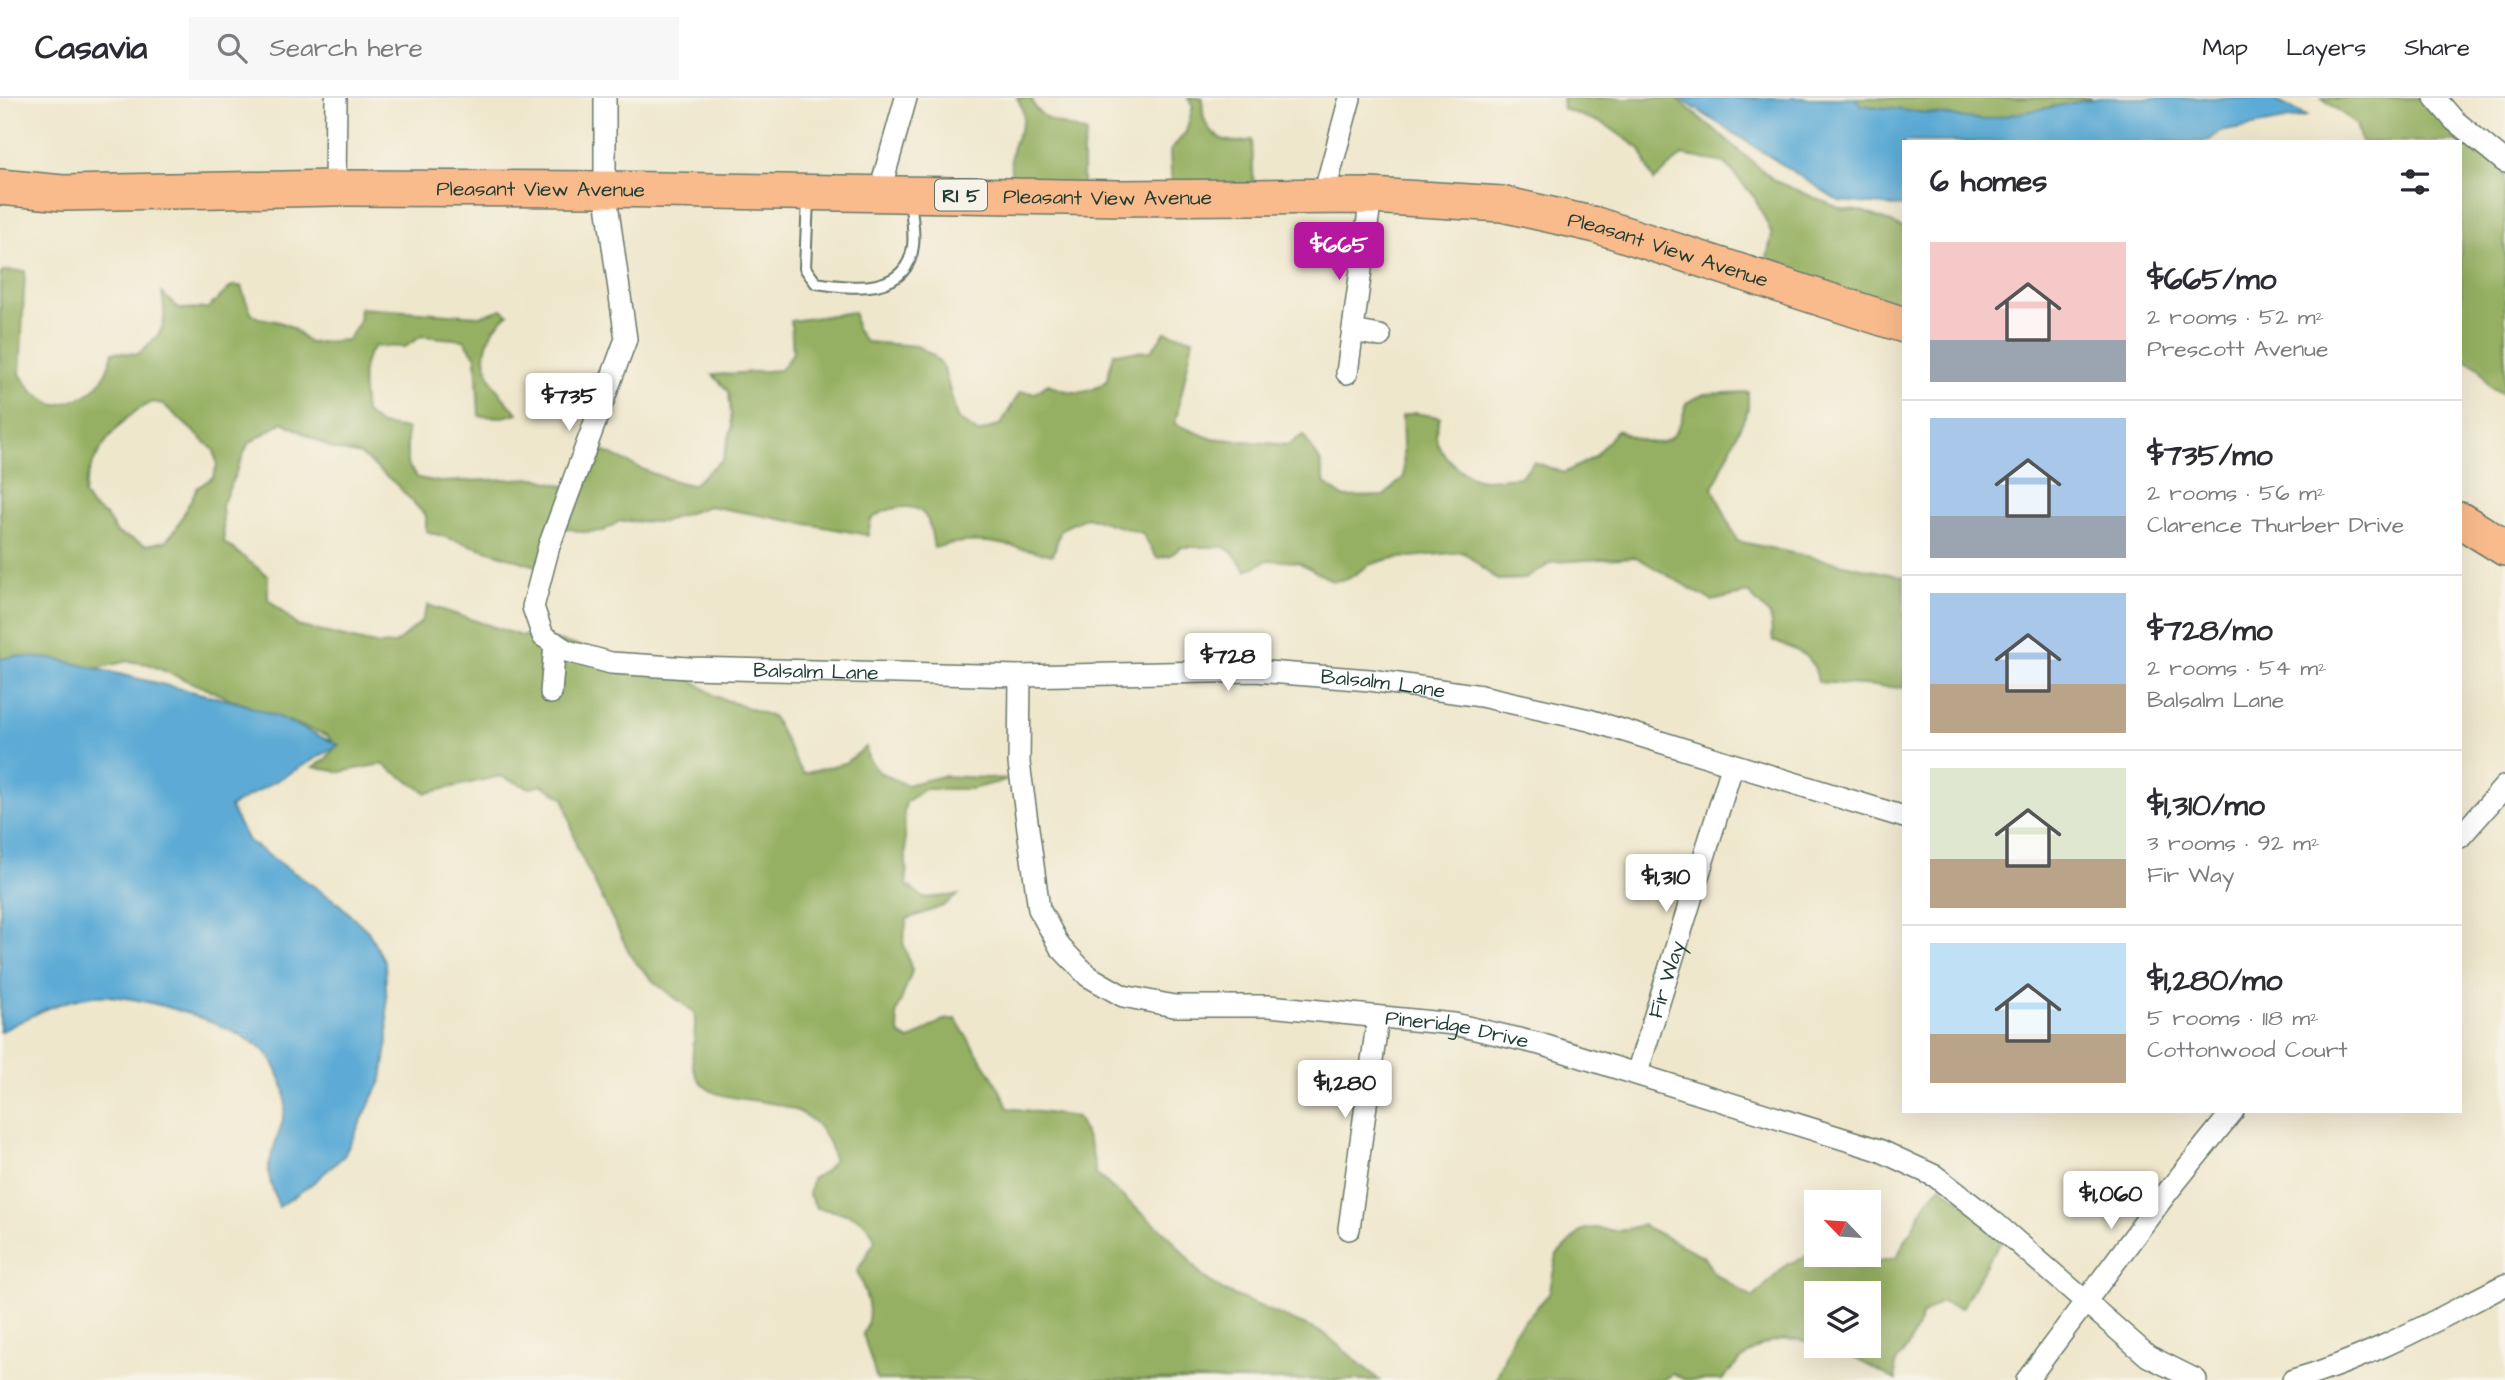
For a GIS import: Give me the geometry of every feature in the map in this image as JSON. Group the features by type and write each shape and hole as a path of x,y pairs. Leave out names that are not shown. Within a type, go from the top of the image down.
{"main road":[{"name":"Pleasant View Avenue","path":"0,187 62,193 335,188 605,189 894,195 1323,198 1371,196 1502,204 1596,225 1902,324"},
{"path":"2462,521 2503,544"}],"street":[{"path":"335,188 336,98"},
{"path":"551,693 555,643 543,636 533,607 549,546 626,340 605,189 605,98"},
{"path":"894,195 906,98"},
{"path":"1323,198 1350,98"},
{"path":"2435,98 2454,120 2505,162"},
{"path":"1347,373 1371,196"},
{"path":"1353,331 1380,336"},
{"name":"Balsalm Lane","path":"555,643 567,651 611,663 1020,676 1256,671 1370,680 1480,696 1589,720 1679,746 1732,767 1902,816"},
{"name":"Pineridge Drive","path":"1020,676 1019,763 1039,909 1060,947 1088,976 1123,996 1174,1006 1269,1006 1454,1024 1540,1044 1637,1073 1775,1120 1880,1150 1935,1176 2085,1300 2148,1356 2196,1380"},
{"name":"Fir Way","path":"1637,1073 1732,767"},
{"path":"2462,835 2505,786"},
{"path":"1349,1229 1378,1017"},
{"path":"2027,1380 2085,1300 2231,1113"},
{"path":"2293,1380 2321,1372 2398,1340 2505,1285"}],"lane":[{"path":"809,194 805,268 816,283 850,288 890,283 905,271 913,247 894,195"}],"green space":[{"path":"1017,98 1032,98 1038,112 1045,117 1087,133 1083,149 1083,194 1013,196 1012,148 1023,122"},
{"path":"1188,98 1203,98 1205,120 1209,128 1222,139 1241,142 1252,140 1254,196 1172,196 1170,151 1186,132 1193,106"},
{"path":"1562,98 1676,98 1775,181 1841,209 1865,212 1902,227 1902,327 1762,282 1772,234 1755,198 1725,163 1682,155 1654,181 1640,149 1606,125 1563,109"},
{"path":"1849,98 2091,98 2057,110 1948,126 1856,109"},
{"path":"2322,98 2431,98 2505,163 2505,395 2489,386 2479,367 2462,358 2462,140 2360,140 2356,124"},
{"path":"3,271 25,271 20,374 33,392 54,405 77,399 94,389 105,374 113,352 138,354 154,340 164,321 162,293 179,309 208,308 232,286 241,286 254,315 290,326 309,343 347,340 359,323 360,308 480,316 502,309 508,314 488,339 486,365 497,389 518,413 503,417 479,416 476,357 464,340 422,336 405,347 375,346 363,369 365,413 381,425 407,429 407,464 418,478 440,482 535,478 568,487 589,445 653,473 692,485 723,459 732,427 729,392 713,375 780,370 793,353 791,321 854,312 856,329 866,342 917,346 934,356 944,368 957,418 978,433 1001,424 1020,392 1035,393 1048,384 1071,392 1092,389 1107,381 1113,353 1151,351 1165,332 1193,339 1175,424 1210,438 1288,445 1303,435 1320,461 1325,484 1343,497 1384,496 1404,477 1402,416 1414,413 1440,417 1436,432 1437,441 1446,457 1470,476 1490,480 1520,477 1534,462 1564,473 1595,457 1617,430 1643,441 1662,442 1677,431 1686,403 1704,394 1748,392 1748,409 1713,488 1737,541 1902,577 1902,688 1818,682 1813,664 1804,654 1773,641 1770,615 1748,593 1712,601 1636,557 1553,562 1525,579 1497,580 1463,552 1389,559 1369,565 1348,579 1333,581 1298,562 1268,560 1246,571 1234,554 1224,547 1181,547 1171,555 1157,558 1142,533 1087,517 1061,529 1053,555 980,542 934,548 928,521 917,509 910,507 885,511 871,519 868,535 709,506 662,522 620,521 603,531 582,532 555,525 539,567 426,531 426,516 397,485 361,455 333,449 283,422 248,444 222,505 224,542 268,576 268,599 298,626 379,645 395,644 421,622 428,605 521,636 537,636 678,670 715,696 773,717 803,774 845,763 866,747 868,758 879,772 906,785 943,776 1012,779 971,789 924,789 906,802 904,812 907,885 924,898 958,895 943,906 907,919 903,942 912,971 896,1014 900,1035 910,1040 943,1020 956,1019 997,1085 1008,1108 1077,1117 1091,1147 1096,1174 1170,1237 1203,1277 1224,1291 1325,1334 1379,1380 877,1380 863,1334 869,1310 857,1271 875,1241 860,1220 844,1213 817,1208 809,1195 812,1179 825,1171 834,1160 824,1134 809,1118 790,1108 711,1091 699,1080 693,1064 694,1012 654,982 632,958 577,848 564,798 542,785 530,788 500,776 427,793 382,764 340,772 313,767 325,760 336,746 327,735 254,709 148,664 127,661 79,673 0,663 0,275","holes":["153,402 163,404 214,450 217,465 213,477 197,488 176,529 166,541 146,545 117,533 106,516 92,507 84,495 91,467 107,440 129,417"]},
{"path":"1941,1186 2006,1236 1990,1257 1962,1308 1940,1302 1922,1315 1909,1345 1895,1364 1896,1380 1854,1358 1881,1358 1881,1281 1804,1281 1804,1341 1774,1341 1763,1345 1742,1359 1722,1380 1686,1380 1672,1374 1663,1380 1496,1380 1514,1332 1549,1294 1557,1255 1582,1230 1594,1228 1619,1231 1642,1225 1703,1256 1714,1273 1753,1298 1787,1264 1804,1258 1804,1267 1881,1267 1881,1261 1896,1258 1927,1201"}],"water":[{"path":"1679,98 1855,98 1862,105 1983,120 2099,98 2271,98 2306,116 2220,132 2210,140 1902,140 1902,207 1839,201"},
{"path":"15,656 56,659 240,703 339,745 230,807 248,841 338,903 368,931 385,962 388,1040 382,1079 344,1156 313,1183 279,1207 269,1171 285,1111 285,1093 273,1062 259,1047 239,1035 188,1014 161,1005 112,996 69,1001 0,1032 0,659"}]}
